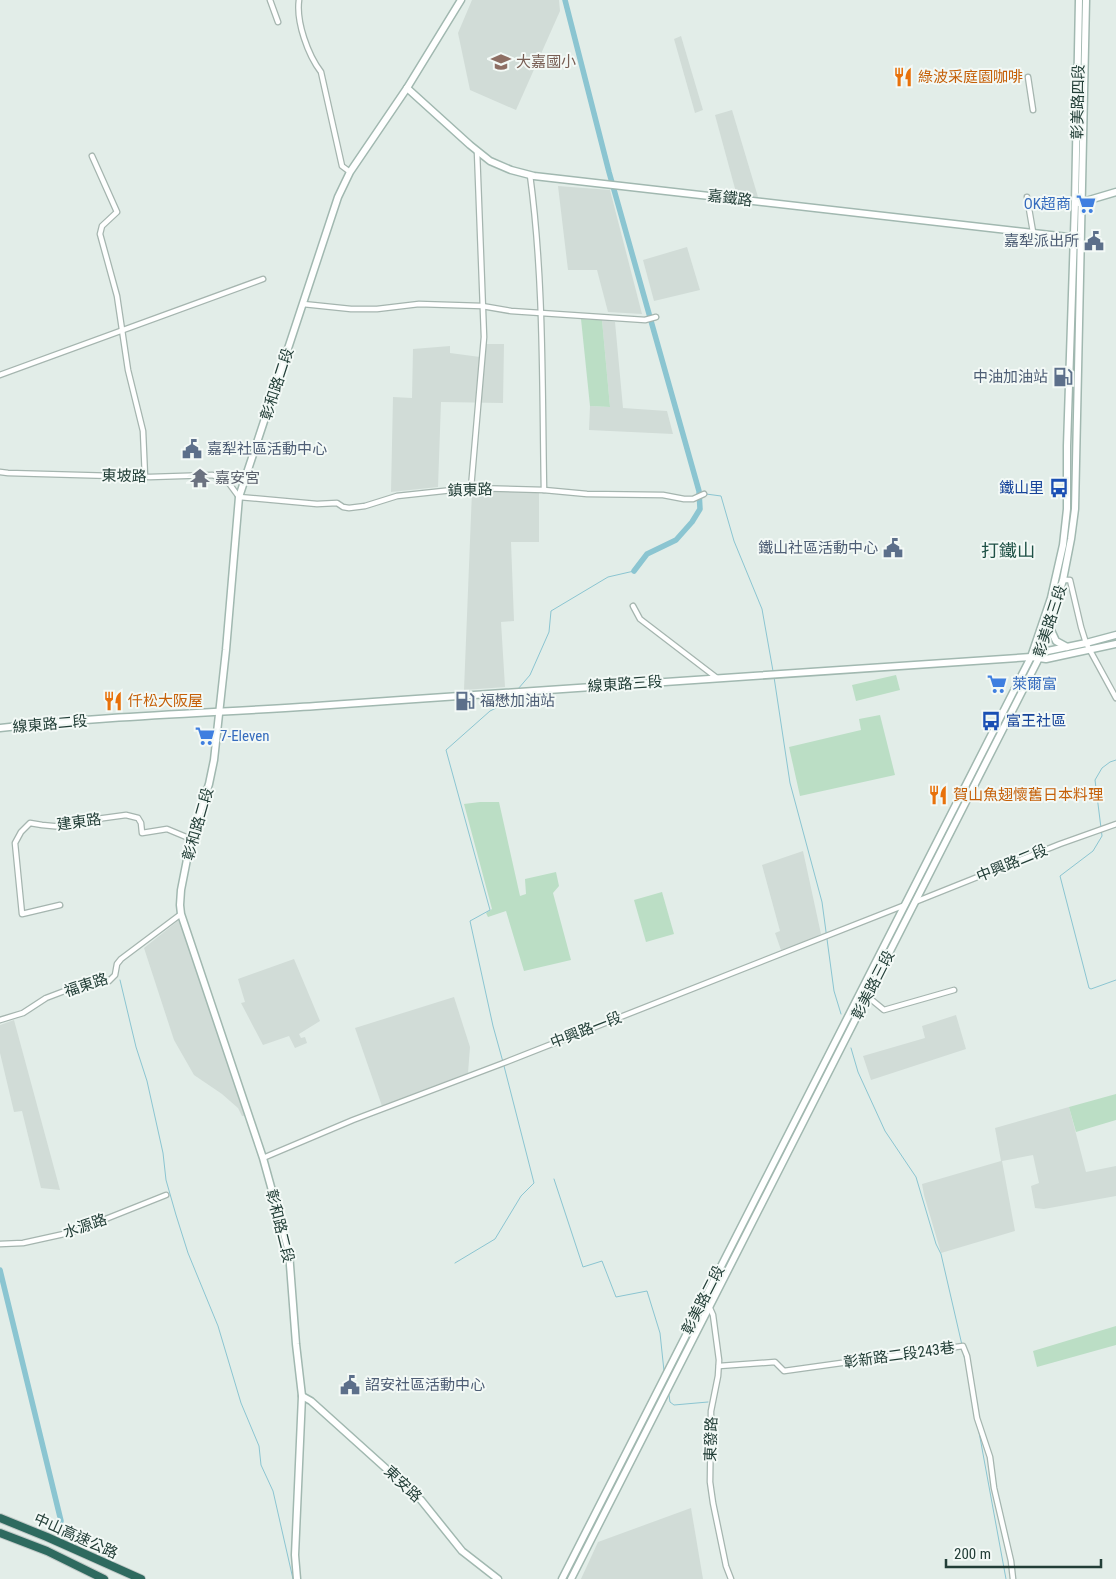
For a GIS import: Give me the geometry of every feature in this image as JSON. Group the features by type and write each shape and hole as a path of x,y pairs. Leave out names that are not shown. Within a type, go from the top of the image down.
{"highway":[{"name":"中山高速公路","path":"0,1518 141,1579"},
{"name":"中山高速公路","path":"0,1533 47,1551 104,1579"}],"main road":[{"name":"彰和路二段","path":"298,1579 295,1555 302,1396 289,1252 262,1158 181,914 181,890 191,839 209,784 214,760 220,713 239,497 338,198 350,172 407,88 461,0"},
{"name":"彰美路四段","path":"1075,203 1080,0"},
{"name":"彰美路四段","path":"1083,203 1086,0"},
{"name":"嘉鐵路","path":"407,88 490,160 510,170 530,175 1078,238"},
{"path":"1075,203 1083,203 1116,192"},
{"name":"彰美路三段","path":"846,1021 1040,655 1063,580 1072,539 1075,509 1078,238 1075,203"},
{"name":"彰美路三段","path":"852,1027 909,904 1031,657 1051,598 1063,545 1067,509 1067,436 1078,238 1083,203"},
{"path":"1049,626 1056,640 1067,646"},
{"path":"1040,655 1067,646 1116,635"},
{"path":"1040,655 1046,659 1116,644"},
{"name":"線東路三段","path":"220,713 1040,655"},
{"name":"線東路二段","path":"0,728 220,713"},
{"name":"彰美路二段","path":"562,1579 846,1021"},
{"name":"彰美路二段","path":"571,1579 852,1027"},
{"path":"773,1164 779,1168"},
{"name":"東安路","path":"302,1396 311,1401 421,1500 462,1551 498,1579"}],"street":[{"path":"270,0 278,22"},
{"path":"299,0 298,8 307,48 312,60 321,72 342,166 350,172"},
{"path":"1028,77 1033,110"},
{"path":"472,488 484,337 478,151"},
{"path":"92,156 117,212 102,226 100,234 117,296 128,370 143,431 145,476"},
{"path":"530,175 538,240 544,490"},
{"path":"1027,197 1033,232"},
{"path":"0,375 263,279"},
{"path":"303,304 351,309 377,309 420,304 482,306 511,311 645,320 654,318"},
{"name":"東坡路","path":"0,472 145,476 212,475 223,478 228,482 239,497"},
{"name":"鎮東路","path":"239,497 317,504 337,503 349,508 365,506 397,496 472,488 544,490 587,494 663,495 684,499 693,499 704,494"},
{"path":"1063,580 1070,580 1073,586 1080,627 1086,643 1116,698"},
{"path":"633,606 640,618 717,678"},
{"name":"建東路","path":"60,906 22,914 15,843 21,832 30,823 63,827 82,821 126,815 138,818 141,823 142,832 167,830 191,839"},
{"name":"中興路二段","path":"909,904 1060,844 1116,824"},
{"name":"中興路一段","path":"262,1158 353,1120 909,904"},
{"name":"福東路","path":"0,1020 23,1012 46,998 75,987 109,981 115,975 117,964 121,959 181,914"},
{"path":"867,996 884,1010 954,990"},
{"name":"水源路","path":"0,1244 23,1243 73,1232 166,1195"},
{"path":"702,1302 709,1306"},
{"name":"東發路","path":"709,1306 713,1315 719,1366 712,1411 710,1482 720,1539 731,1579"},
{"name":"彰新路二段243巷","path":"719,1366 775,1362 784,1372 963,1346 967,1356 977,1418 990,1457 994,1488 1011,1561 1013,1579"}],"shaded area":[{"name":"大嘉國小","path":"472,0 559,0 560,11 516,110 470,90 458,33"},
{"path":"681,36 703,110 695,113 674,39"},
{"path":"732,110 758,197 737,196 715,115"},
{"path":"558,186 610,190 642,314 608,312 597,270 568,270"},
{"path":"687,247 700,290 654,301 643,260"},
{"path":"602,320 615,322 623,408 667,411 673,434 589,430 590,406 610,407"},
{"path":"481,344 504,344 503,403 441,402 438,487 391,492 393,397 412,398 413,349 450,346 450,353 480,357"},
{"path":"472,491 539,492 539,542 511,542 514,621 501,622 505,687 464,690"},
{"path":"803,851 821,934 806,942 781,950 775,933 780,931 762,865"},
{"path":"179,920 245,1116 242,1116 238,1108 222,1094 194,1075 174,1040 144,948"},
{"path":"294,959 320,1021 299,1034 301,1038 305,1037 307,1043 295,1048 289,1036 263,1045 241,1003 245,1002 238,979"},
{"path":"454,997 470,1047 468,1073 382,1106 355,1028"},
{"path":"956,1015 966,1049 871,1080 863,1056 925,1038 922,1026"},
{"path":"14,1020 60,1190 41,1188 22,1111 14,1112 0,1053 0,1025"},
{"path":"1069,1107 1086,1172 1116,1166 1116,1196 1044,1209 1035,1208 1031,1186 1039,1183 1033,1155 1002,1161 1015,1231 941,1253 922,1184 1001,1161 995,1128"},
{"path":"691,1508 703,1579 581,1579 598,1542"}],"green space":[{"path":"581,319 602,320 610,407 590,406"},
{"path":"896,675 900,690 856,701 852,685"},
{"path":"880,715 895,775 800,796 789,747 861,730 859,719"},
{"path":"499,802 520,896 526,894 525,879 556,872 559,886 553,893 571,960 524,971 506,911 488,917 486,913 492,909 464,804"},
{"path":"662,892 674,934 646,942 634,900"},
{"path":"1116,1094 1116,1120 1076,1132 1069,1107"},
{"path":"1116,1326 1116,1345 1037,1367 1033,1351"}],"waterway":[{"path":"565,0 609,172 699,491 700,509 692,522 676,540 647,554 634,571"},
{"path":"706,494 721,496 734,541 762,609 773,671"},
{"path":"518,689 530,675 549,632 551,611 608,577 634,571"},
{"path":"774,677 790,783 822,902 834,991 841,1014"},
{"path":"503,1062 493,1026 470,921 490,910 446,750 490,711 502,705 512,695"},
{"path":"1116,760 1102,768 1095,780 1102,836 1093,851 1060,876 1089,988 1091,989 1116,980"},
{"path":"120,980 136,1047 147,1081 163,1153 166,1180 176,1215 188,1253 218,1326 241,1403 259,1446 261,1465 273,1491 293,1579"},
{"path":"851,1048 858,1072 885,1131 916,1177 936,1244 941,1254 962,1345"},
{"path":"455,1263 495,1239 521,1196 534,1183 504,1066"},
{"path":"554,1179 583,1267 602,1261 616,1297 647,1291 660,1333 664,1371"},
{"path":"0,1270 61,1521"},
{"path":"963,1351 968,1374"},
{"path":"669,1395 670,1402 674,1405 708,1402"},
{"path":"979,1432 1006,1579"}],"place":[{"name":"大嘉國小","path":"501,62"},
{"name":"綠波采庭園咖啡","path":"903,77"},
{"name":"OK超商","path":"1086,204"},
{"name":"嘉犁派出所","path":"1094,241"},
{"name":"中油加油站","path":"1063,377"},
{"name":"嘉犁社區活動中心","path":"192,449"},
{"name":"嘉安宮","path":"200,478"},
{"name":"鐵山里","path":"1059,488"},
{"name":"鐵山社區活動中心","path":"893,548"},
{"name":"萊爾富","path":"997,684"},
{"name":"仟松大阪屋","path":"113,701"},
{"name":"福懋加油站","path":"465,701"},
{"name":"富王社區","path":"991,721"},
{"name":"7-Eleven","path":"205,736"},
{"name":"賀山魚翅懷舊日本料理","path":"938,795"},
{"name":"詔安社區活動中心","path":"350,1385"}],"district":[{"name":"打鐵山","path":"1008,551"}]}
